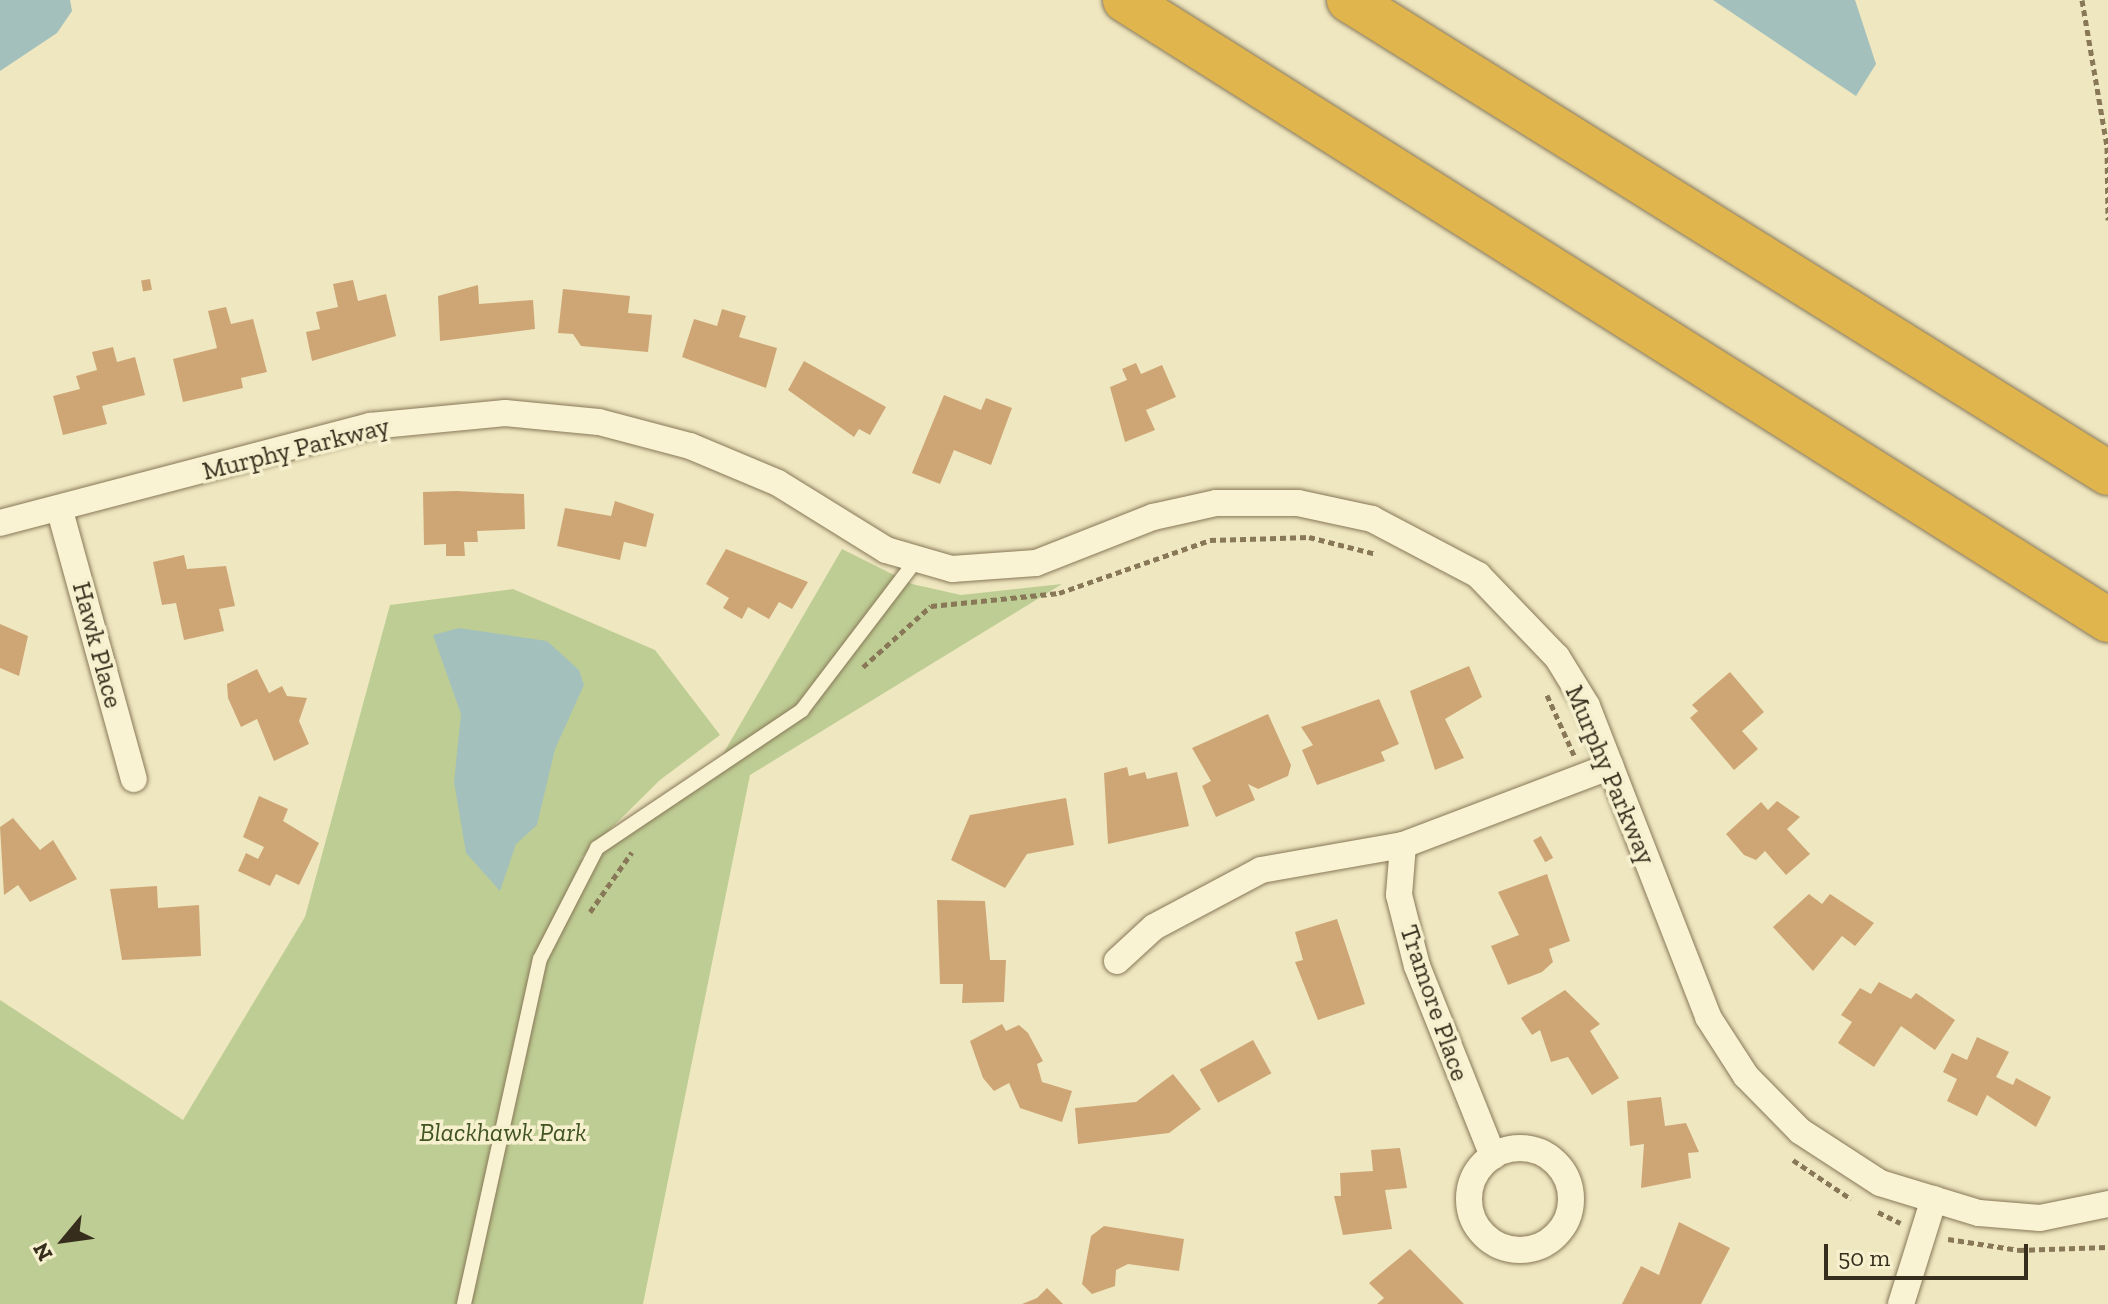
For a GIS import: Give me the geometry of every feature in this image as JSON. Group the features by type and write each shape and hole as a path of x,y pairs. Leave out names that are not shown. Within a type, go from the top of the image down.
{"highway":[{"path":"1125,0 2108,620"},
{"path":"1349,0 2108,473"}],"street":[{"name":"Murphy Parkway","path":"0,523 60,511 370,426 505,413 599,422 690,446 778,483 886,550 952,569 1036,563 1153,517 1216,503 1298,503 1372,519 1478,575 1557,657 1611,766 1708,1017 1746,1076 1800,1131 1880,1183 1979,1213 2040,1218 2108,1204"},
{"name":"Hawk Place","path":"60,511 134,779"},
{"path":"1117,961 1154,927 1261,870 1403,845 1611,766"},
{"name":"Tramore Place","path":"1403,845 1399,895 1417,966 1493,1156"},
{"path":"1901,1304 1934,1199"}],"lane":[{"path":"464,1304 540,959 597,848 802,710 917,559"}],"path":[{"path":"2082,0 2107,147 2108,220"}],"green space":[{"name":"Blackhawk Park","path":"842,549 912,584 961,595 1062,584 750,775 643,1304 0,1304 0,1000 183,1120 305,917 390,605 513,589 655,650 720,735 660,780 579,860 705,785"}],"water":[{"path":"0,0 70,0 72,11 57,33 0,71"},
{"path":"1713,0 1855,0 1876,64 1856,96"},
{"path":"459,628 547,641 579,670 584,685 555,749 537,825 516,844 500,891 466,853 454,782 461,714 433,635"}],"building":[{"path":"150,279 152,290 143,291 141,281"},
{"path":"353,280 358,301 386,294 396,336 312,361 306,332 320,329 316,312 338,307 333,284"},
{"path":"478,285 479,304 533,300 535,329 440,341 438,296"},
{"path":"563,289 630,296 628,313 652,315 648,352 581,346 573,334 558,333"},
{"path":"226,307 231,324 253,319 267,372 241,378 243,388 183,402 173,359 217,348 208,311"},
{"path":"722,309 746,316 739,337 777,348 766,388 682,357 694,319 717,326"},
{"path":"113,347 117,362 135,357 145,395 102,406 107,424 63,435 53,396 80,389 76,376 97,370 92,352"},
{"path":"804,361 886,407 870,435 859,429 854,437 788,390"},
{"path":"1136,363 1141,374 1162,365 1176,397 1146,410 1155,430 1125,442 1110,387 1127,380 1122,369"},
{"path":"944,395 981,410 986,398 1012,408 991,465 954,450 940,484 912,473"},
{"path":"423,492 524,494 525,529 477,531 478,542 464,542 465,556 446,556 446,544 424,545"},
{"path":"615,501 654,514 646,547 624,542 620,560 557,546 565,508 611,516"},
{"path":"726,549 808,582 792,609 779,602 769,619 748,607 742,619 723,608 729,598 706,584"},
{"path":"184,555 187,569 226,566 235,606 219,609 224,631 184,640 176,603 162,605 153,562"},
{"path":"0,624 28,636 19,676 0,668"},
{"path":"1469,666 1482,697 1445,719 1464,758 1435,770 1410,691"},
{"path":"257,669 269,693 282,686 287,696 307,698 299,721 309,744 274,761 257,719 241,727 228,698 227,684"},
{"path":"1730,672 1764,712 1742,731 1758,749 1734,770 1690,718 1698,711 1692,705"},
{"path":"1379,699 1399,744 1381,752 1385,761 1317,785 1302,750 1313,745 1301,727"},
{"path":"1268,714 1291,765 1288,776 1258,789 1248,784 1255,800 1216,817 1202,786 1211,781 1192,748"},
{"path":"1127,767 1129,776 1145,772 1147,779 1177,772 1189,826 1108,844 1104,773"},
{"path":"259,796 288,809 283,821 319,843 299,885 276,874 270,886 238,871 246,853 258,859 264,847 243,837"},
{"path":"1066,798 1074,845 1027,854 1005,888 951,860 970,815"},
{"path":"1777,801 1800,817 1787,829 1810,854 1786,875 1765,851 1756,860 1744,855 1726,834 1761,802 1768,810"},
{"path":"13,818 40,850 53,840 77,879 30,902 18,885 4,895 0,827"},
{"path":"1541,836 1553,858 1545,862 1533,840"},
{"path":"1547,874 1570,941 1549,949 1553,962 1542,972 1508,985 1491,946 1519,935 1498,892"},
{"path":"157,886 158,908 199,905 201,956 122,960 110,889"},
{"path":"1809,894 1822,904 1830,894 1874,923 1855,946 1842,936 1813,971 1773,927"},
{"path":"937,900 985,901 990,960 1006,960 1004,1002 962,1003 963,984 940,984"},
{"path":"1337,919 1365,1004 1318,1020 1295,962 1303,960 1295,932"},
{"path":"1879,982 1911,999 1916,993 1955,1020 1935,1050 1901,1026 1874,1067 1838,1043 1852,1022 1841,1015 1860,988 1871,994"},
{"path":"1565,990 1600,1024 1590,1031 1619,1078 1592,1095 1568,1057 1551,1062 1540,1030 1532,1035 1521,1018"},
{"path":"1002,1024 1006,1031 1019,1025 1028,1033 1043,1061 1037,1064 1042,1082 1072,1091 1062,1122 1020,1108 1009,1083 994,1091 983,1078 970,1041"},
{"path":"1977,1037 2009,1052 1996,1077 2013,1085 2016,1078 2051,1097 2036,1127 1987,1095 1977,1116 1947,1101 1957,1079 1943,1072 1952,1053 1967,1060"},
{"path":"1253,1040 1271,1073 1218,1103 1200,1070"},
{"path":"1173,1074 1201,1109 1169,1133 1078,1144 1075,1108 1136,1102"},
{"path":"1661,1097 1665,1126 1686,1123 1699,1152 1688,1153 1691,1178 1641,1188 1644,1144 1630,1146 1627,1101"},
{"path":"1400,1148 1407,1188 1385,1190 1392,1229 1343,1235 1334,1196 1341,1196 1340,1173 1373,1171 1371,1150"},
{"path":"1679,1222 1730,1248 1701,1304 1622,1304 1641,1266 1659,1275"},
{"path":"1104,1226 1184,1239 1179,1271 1128,1264 1116,1270 1115,1286 1092,1294 1082,1284 1091,1236"},
{"path":"1410,1249 1464,1304 1377,1304 1384,1298 1369,1283"},
{"path":"1047,1288 1063,1304 1022,1304 1037,1298"}]}
